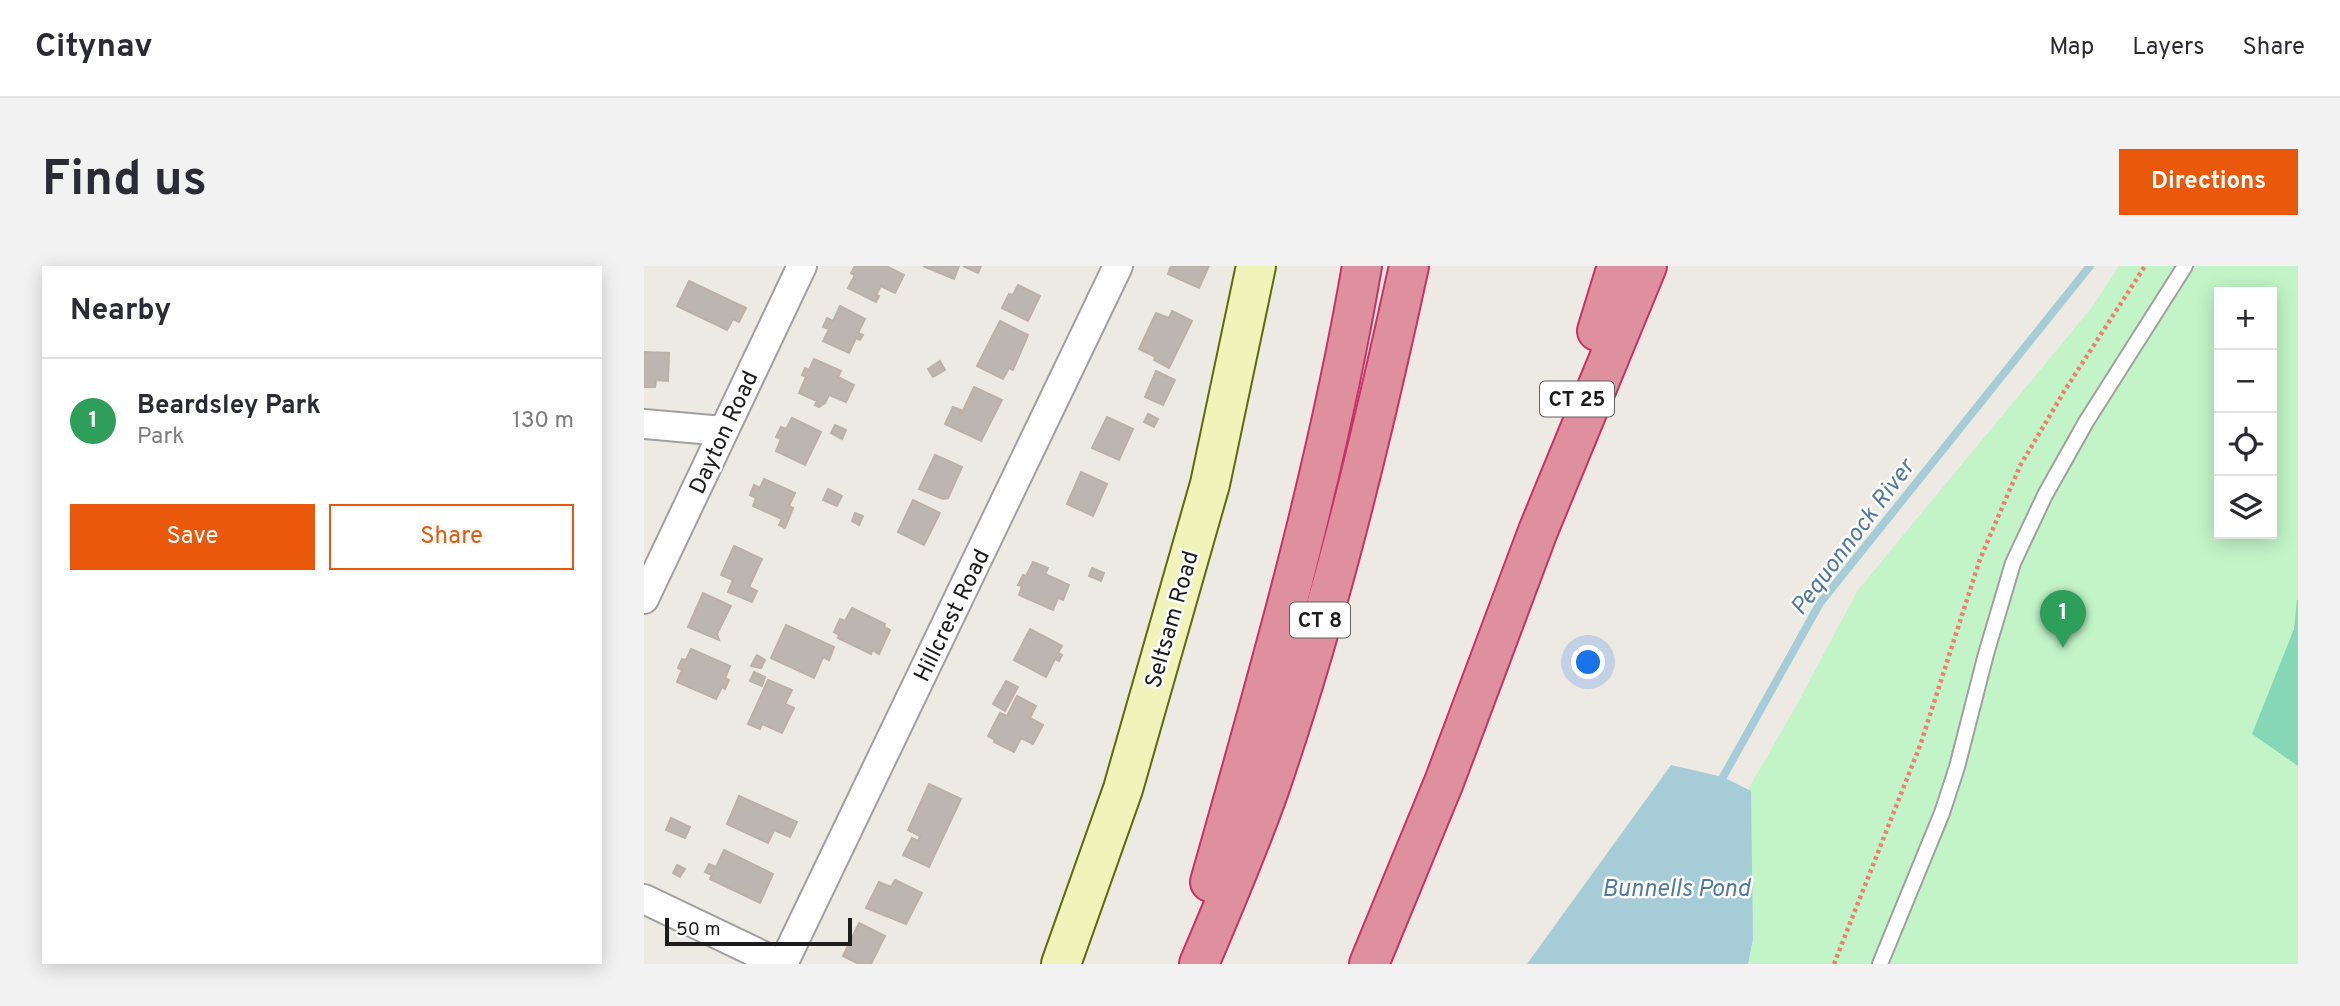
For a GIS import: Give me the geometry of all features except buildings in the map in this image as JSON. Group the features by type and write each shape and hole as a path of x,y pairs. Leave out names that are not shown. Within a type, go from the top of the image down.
{"highway":[{"path":"1186,964 1306,536 1362,266"},
{"name":"CT 8","path":"1199,964 1239,869 1296,709 1362,463 1409,266"},
{"name":"CT 25","path":"1538,531 1616,266"},
{"path":"1369,964 1444,782 1538,531 1647,266"}],"main road":[{"name":"Seltsam Road","path":"1061,964 1122,789 1210,484 1256,266"}],"street":[{"name":"Dayton Road","path":"644,599 802,266"},
{"name":"Hillcrest Road","path":"782,964 1118,266"},
{"path":"644,424 723,431"},
{"path":"644,899 782,964"}],"lane":[{"path":"1880,964 1942,813 2013,563 2045,495 2085,422 2185,266"}],"path":[{"path":"1834,964 1921,743 1980,559 2020,466 2064,390 2145,266"}],"green space":[{"path":"2119,266 2298,266 2298,964 1748,964 1753,939 1749,788 1858,590 2093,306"},
{"path":"2297,600 2298,766 2252,734 2294,629"}],"water":[{"name":"Bunnells Pond","path":"1671,765 1723,777 1751,791 1753,939 1748,964 1527,964"}],"waterway":[{"name":"Pequonnock River","path":"1718,786 1820,603 2090,266"}],"place":[{"name":"Beardsley Park","path":"2063,648"}]}
